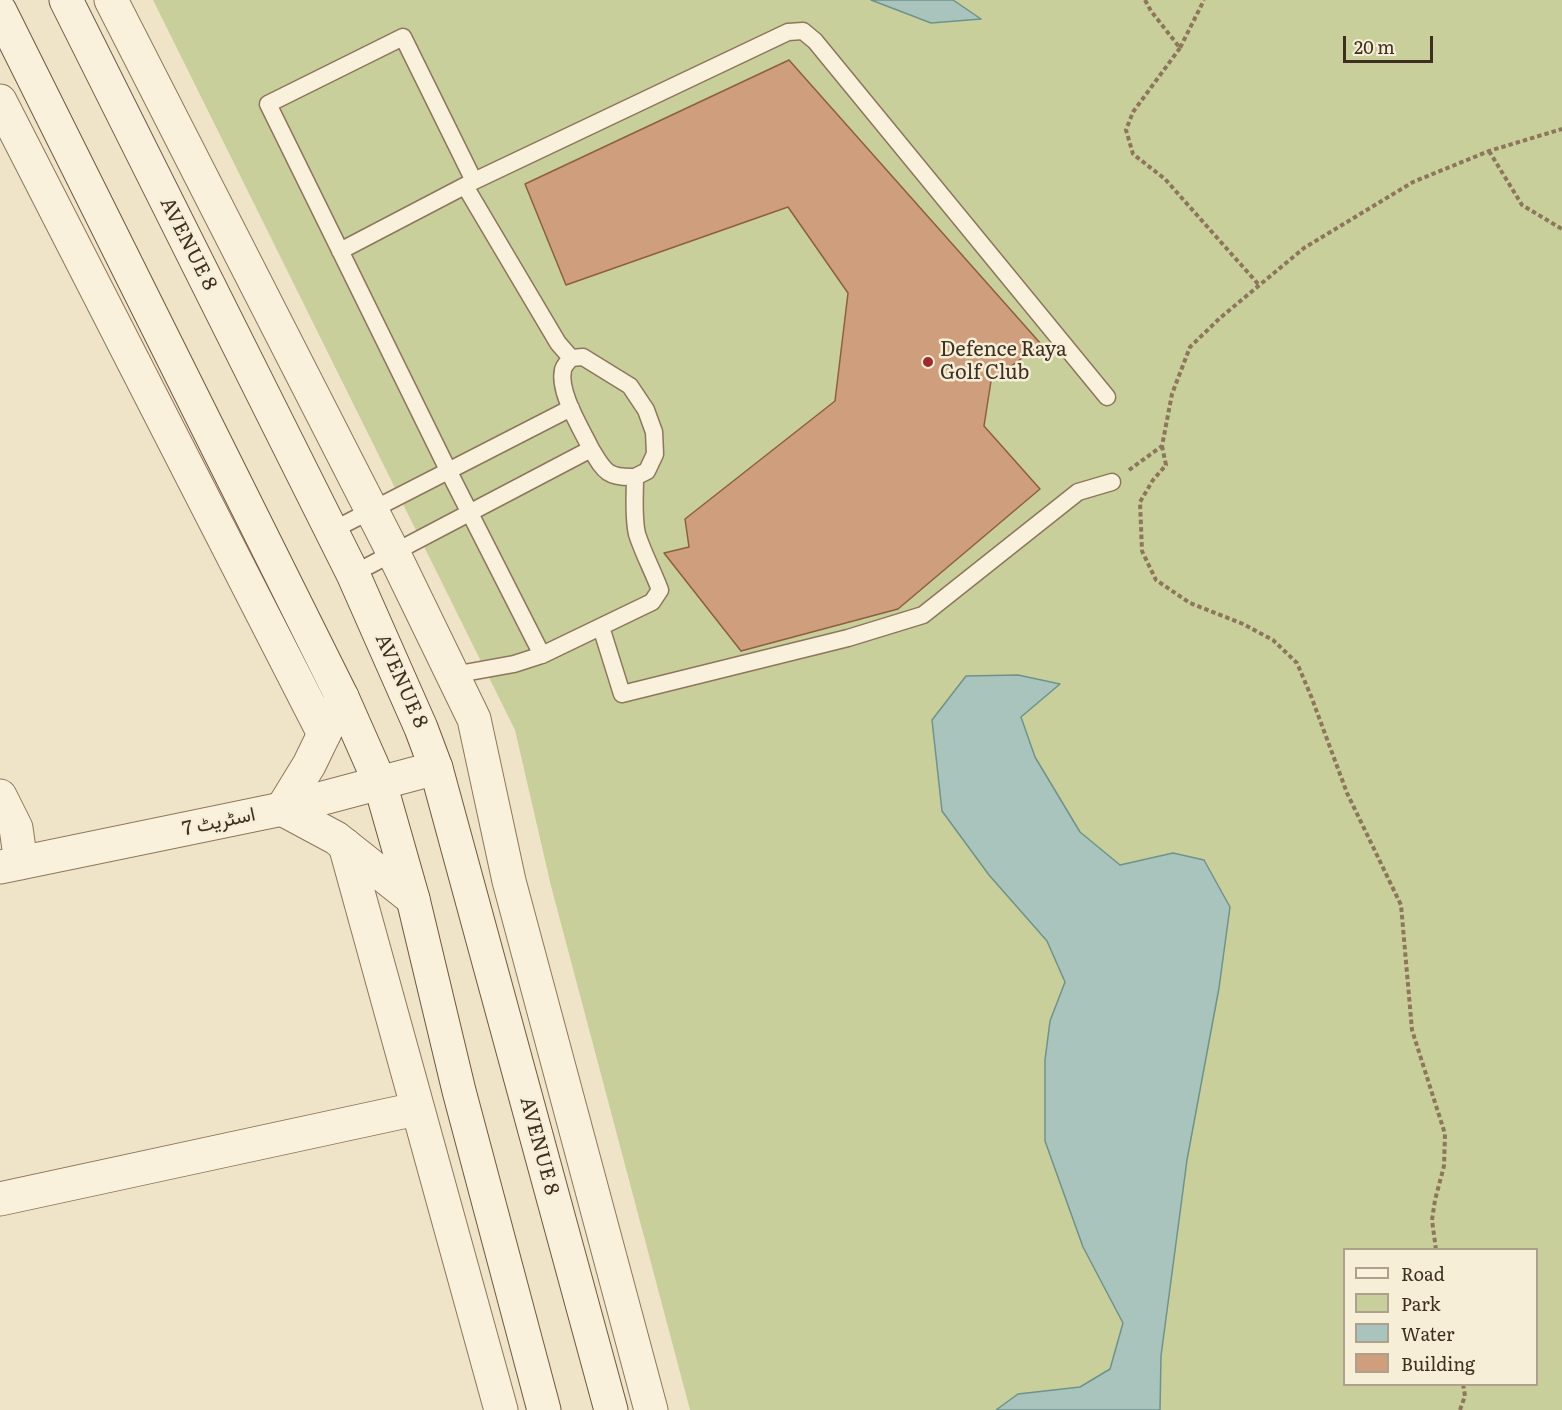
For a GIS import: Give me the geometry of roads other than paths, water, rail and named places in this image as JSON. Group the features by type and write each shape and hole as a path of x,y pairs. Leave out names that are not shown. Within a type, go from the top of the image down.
{"street":[{"path":"111,0 372,510 474,719 509,881 651,1410"},
{"name":"AVENUE 8","path":"75,3 353,574 422,728 436,768 611,1410"},
{"path":"0,11 342,697 380,783 413,899 462,1102 544,1410"},
{"path":"0,101 324,734"},
{"path":"342,697 309,765 282,809 345,845 413,899"},
{"name":"اسٹریٹ 7","path":"10,865 282,809 436,768"},
{"path":"0,796 16,828 10,865"},
{"path":"345,845 416,1109 501,1410"},
{"path":"0,1199 416,1109"}],"lane":[{"path":"340,251 470,183 788,32 803,31 815,41 1107,397"},
{"path":"542,655 268,104 404,37 470,183 550,329 571,358"},
{"path":"584,357 630,386 646,410 654,432 655,454 647,471 635,477 617,478 604,471 571,408 563,384 563,368 571,358 584,357"},
{"path":"331,531 571,408"},
{"path":"353,574 591,449"},
{"path":"453,675 514,664 542,655 652,602 660,590 636,531 635,477"},
{"path":"601,627 622,694 848,639 923,615 1078,492 1112,482"}],"water":[{"path":"871,0 953,0 981,19 931,23"},
{"path":"1018,675 1060,684 1021,717 1035,757 1080,832 1120,865 1173,853 1204,860 1230,907 1219,988 1187,1160 1161,1356 1160,1410 996,1410 1018,1394 1080,1387 1110,1369 1123,1323 1083,1247 1045,1141 1045,1060 1050,1021 1065,982 1047,941 989,875 942,811 932,720 966,676"}],"place":[{"name":"Defence Raya Golf Club","path":"928,362"}]}
